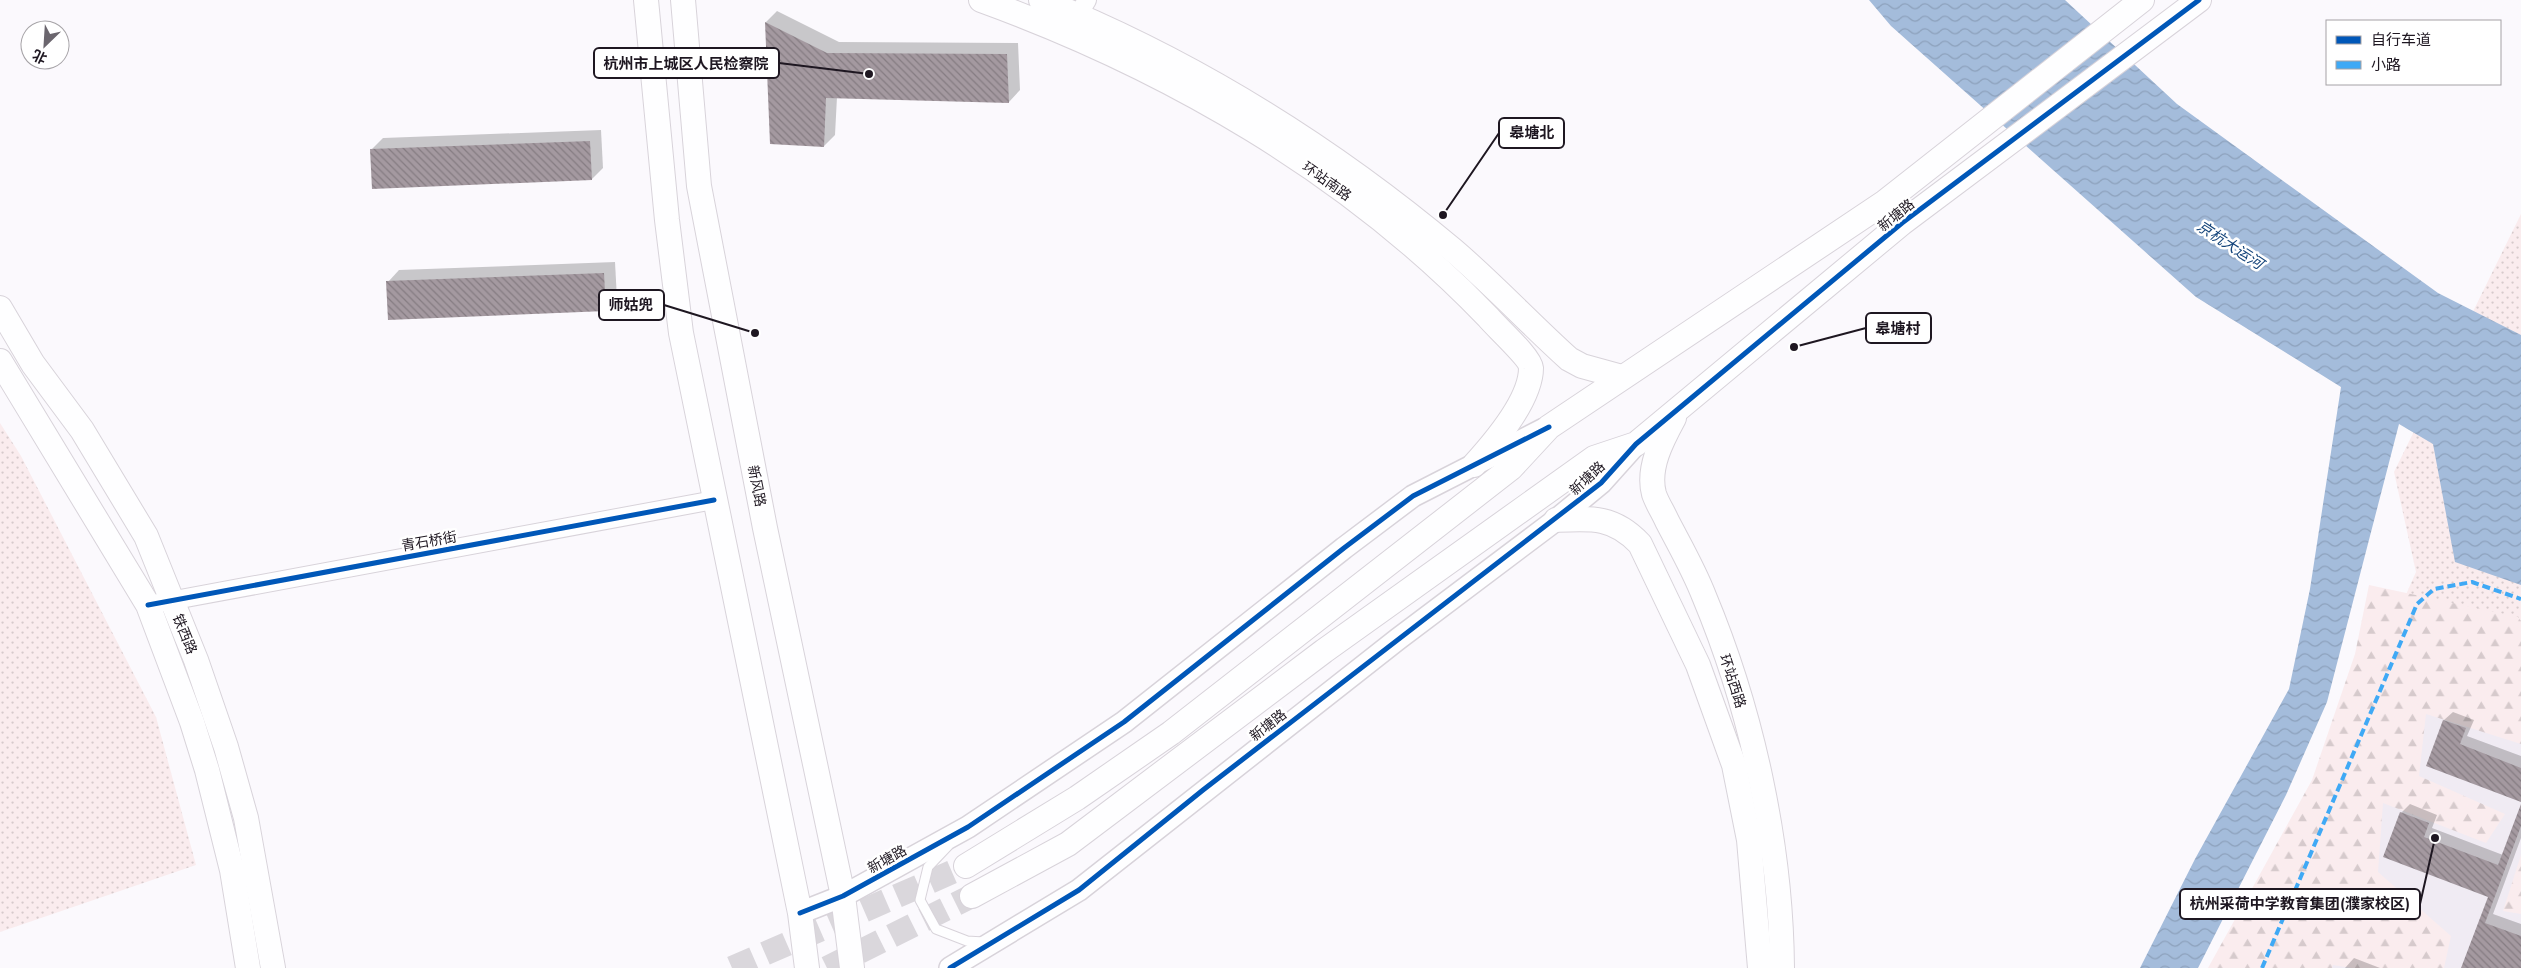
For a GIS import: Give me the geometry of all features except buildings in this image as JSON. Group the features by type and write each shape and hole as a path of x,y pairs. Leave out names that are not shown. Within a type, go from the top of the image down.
{"main road":[{"path":"646,0 667,220 682,333 714,500 800,914 804,967"},
{"name":"新风路","path":"683,0 699,186 765,528 843,896 852,968"},
{"name":"环站南路","path":"981,0 1108,52 1248,127 1375,216 1447,277 1508,338 1531,367 1522,397 1504,432 1474,465"},
{"name":"环站南路","path":"1041,0 1082,7 1259,108 1374,186 1455,252 1569,359 1582,366 1622,377"},
{"name":"新塘路","path":"972,896 1068,844 1324,651 1594,458 1636,444 1902,223 2152,33 2199,0"},
{"name":"新塘路","path":"966,866 1077,798 1171,733 1511,468 1549,427 1885,202 2140,1"},
{"name":"铁西路","path":"0,308 33,364 82,430 146,536 196,660 226,747 246,818 273,968"},
{"name":"铁西路","path":"0,361 148,605 192,722 207,770 232,870 248,968"},
{"name":"环站西路","path":"1678,411 1658,447 1654,473 1654,493 1704,595 1740,697 1768,815 1782,940 1782,968"},
{"name":"环站西路","path":"1556,520 1601,520 1628,532 1640,544 1698,665 1734,765 1749,840 1759,935 1760,968"}],"street":[{"name":"新塘路","path":"800,914 843,896 968,827 1124,722 1344,548 1413,496 1549,427"},
{"name":"新塘路","path":"950,968 1079,890 1398,639 1556,520 1601,483 1636,444"},
{"name":"青石桥街","path":"148,605 714,500"}],"lane":[{"path":"968,827 928,867 920,900 936,928 967,941 995,942"}],"shaded area":[{"path":"2420,674 2521,708 2521,968 2292,968"}],"green space":[{"path":"2521,214 2521,708 2377,660 2416,572 2394,472"},
{"path":"0,423 21,456 156,717 196,865 0,932"},
{"path":"2369,585 2518,617 2521,621 2521,744 2426,714 2419,776 2505,814 2486,843 2383,803 2378,872 2451,936 2444,968 2352,968 2333,965 2332,968 2208,968 2312,780 2355,654"},
{"path":"2521,855 2521,914 2503,911"}],"water":[{"name":"京杭大运河","path":"1869,0 2065,0 2177,104 2438,293 2521,335 2521,585 2455,562 2433,444 2399,424 2327,702 2286,795 2198,968 2140,968 2195,859 2289,689 2310,589 2341,387 2196,297 1891,26"}],"tunnel":[{"path":"732,968 966,866"},
{"path":"827,968 972,896"}],"marked path":[{"path":"2262,968 2417,604 2434,589 2472,582 2521,599"}],"cycle path":[{"path":"950,968 1079,890 1203,790 1601,483 1636,444 1902,223 2199,0"},
{"path":"800,913 843,896 968,827 1124,722 1344,548 1413,496 1549,427"},
{"path":"148,605 714,500"}],"place":[{"name":"杭州市上城区人民检察院","path":"869,74"},
{"name":"皋塘北","path":"1443,215"},
{"name":"师姑兜","path":"755,333"},
{"name":"皋塘村","path":"1794,347"},
{"name":"杭州采荷中学教育集团(濮家校区)","path":"2435,838"}]}
